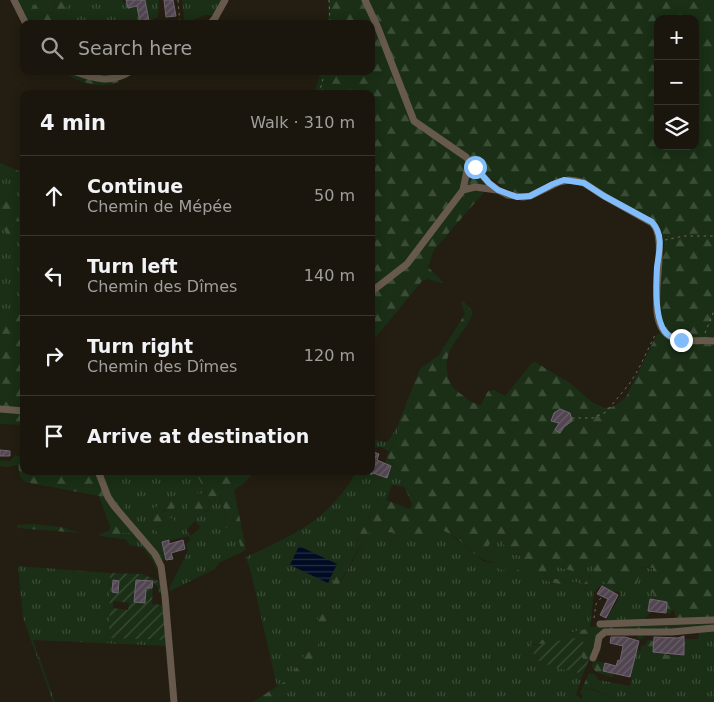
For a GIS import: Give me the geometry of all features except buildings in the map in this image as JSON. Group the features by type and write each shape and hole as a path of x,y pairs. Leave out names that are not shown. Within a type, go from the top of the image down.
{"street":[{"path":"14,0 24,20"},
{"path":"213,20 225,0"},
{"path":"365,0 374,20"},
{"path":"375,22 414,121 469,161 489,183 508,195 524,197 559,182 577,181 584,183 652,222 658,229 660,241 656,287 658,308 663,328 667,334 676,339 714,340"},
{"path":"84,75 109,80 124,75"},
{"path":"375,289 407,264 463,190 469,161"},
{"path":"463,190 475,187 498,190"},
{"path":"0,409 20,411"},
{"path":"100,475 108,497 114,506 155,554 160,564 165,596 174,702"},
{"path":"600,624 714,620"},
{"path":"593,658 599,637 605,632 672,632 714,628"}],"path":[{"path":"178,0 180,20"},
{"path":"329,0 330,20"},
{"path":"320,90 324,75"},
{"path":"660,241 684,236 714,236"},
{"path":"703,340 714,311"},
{"path":"572,418 593,418 606,412 630,384 656,333 663,328"},
{"path":"600,624 597,623 594,616 596,604 601,598"}],"green space":[{"path":"17,0 55,0 54,12 48,14 35,4 30,10 22,10"},
{"path":"55,0 68,0 64,20 27,20 22,10 30,10 35,4 40,4 49,14 54,12"},
{"path":"68,0 122,0 127,2 128,8 137,6 139,20 64,20"},
{"path":"145,0 159,0 158,17 149,20"},
{"path":"182,0 222,0 215,15 204,15 192,20 185,20"},
{"path":"329,0 714,0 714,618 676,619 674,609 669,614 666,613 667,602 655,600 655,595 651,591 652,585 647,579 649,573 653,572 653,568 642,567 635,590 632,591 620,584 616,590 596,577 594,565 586,565 585,573 550,565 544,574 545,577 584,584 590,576 594,578 593,584 588,591 518,574 517,570 523,570 521,563 523,556 510,554 500,538 492,538 486,552 505,567 505,571 494,567 492,562 478,556 447,532 440,530 426,542 412,541 411,535 372,530 340,582 316,652 309,666 290,691 276,702 253,702 290,678 304,656 329,590 379,499 384,499 409,509 412,505 404,485 405,476 387,456 398,434 397,427 420,369 439,355 465,314 461,302 463,301 473,311 449,353 447,362 449,382 470,401 481,405 488,391 494,390 505,396 532,363 535,362 570,383 593,403 605,408 615,406 626,397 657,334 666,329 659,298 664,246 660,228 655,221 569,177 557,179 524,193 505,188 493,179 490,179 485,191 434,250 428,267 443,282 427,279 422,281 375,338 375,90 315,90 320,75 375,75 375,20 328,20"},
{"path":"68,75 104,75 114,77 119,82 96,85"},
{"path":"0,163 20,171 20,183 0,170"},
{"path":"0,170 20,183 20,310 0,316"},
{"path":"0,183 14,189 17,204 19,240 11,239 0,224"},
{"path":"20,310 20,425 0,424 0,316"},
{"path":"397,427 398,434 389,451 381,447 375,447 375,439 388,442"},
{"path":"15,455 19,456 20,475 96,475 100,487 110,487 118,496 123,498 124,510 119,514 131,529 130,533 122,533 121,539 100,536 99,534 109,531 110,527 99,496 25,482 20,477 18,465 0,466 0,460 10,461"},
{"path":"387,456 388,460 405,476 405,487 392,485 386,500 379,499 329,590 304,656 290,678 277,686 246,557 280,541 309,524 334,503 354,475 375,474 387,478 391,466 385,464"},
{"path":"102,475 197,475 203,487 208,489 188,503 190,519 209,510 210,496 220,497 225,512 224,521 236,531 241,548 244,551 219,563 215,569 170,591 169,589 188,551 186,544 190,541 189,536 162,542 166,559 161,560 122,512 118,496 110,487 106,487","holes":["182,504 162,512 165,517 173,519 168,527 150,517 153,513","195,521 201,527 191,536 186,530"]},
{"path":"197,475 252,475 234,490 246,549 244,551 241,548 236,531 225,527 225,512 220,497 210,496 209,509 190,519 188,516 188,503 196,493 202,494 207,490 203,487"},
{"path":"177,494 182,496 182,504 169,511 164,510 162,512 165,517 174,519 174,523 160,537 152,525 150,517 153,513 151,510"},
{"path":"33,524 61,527 81,533 17,528 17,525"},
{"path":"131,529 153,555 159,569 156,569 153,561 143,548 130,545 125,539 121,539 122,533"},
{"path":"372,530 411,535 440,530 448,532 483,561 501,565 486,552 492,538 500,538 510,554 523,556 523,570 517,570 587,591 590,576 584,584 545,577 544,574 550,564 576,572 585,572 586,565 594,565 611,586 616,589 620,583 635,590 642,567 653,569 652,585 655,595 651,613 644,620 606,620 621,594 600,586 594,592 590,628 532,642 535,659 553,667 583,674 576,694 581,699 580,702 276,702 284,697 329,611 338,586"},
{"path":"18,566 110,573 109,638 166,640 167,646 33,640 55,702 53,702 23,618"},
{"path":"110,573 142,574 161,582 161,593 159,593 158,587 153,582 152,604 162,605 166,640 109,638","holes":["114,601 129,603 128,610 113,608"]},
{"path":"714,622 714,627 645,630 643,639 638,639 637,630 604,629 597,633 589,660 584,660 580,655 584,644 531,644 532,642 590,627 605,625"},
{"path":"714,630 714,702 626,702 593,688 599,680 630,686 632,679 630,677 637,649 640,653 670,661 682,662 684,639 698,639 699,633"},
{"path":"581,637 584,644 580,655 584,660 589,660 583,674 553,667 535,659 531,644"},
{"path":"672,638 672,654 684,655 682,662 670,661 669,663 640,653 641,646 645,645 648,640 653,641 653,652 669,655 667,639"},
{"path":"593,662 605,663 603,671 614,674 612,677 596,672 592,667"},
{"path":"589,673 594,674 599,680 593,688 594,690 587,688 583,696 580,693"},
{"path":"586,688 626,701 626,702 580,702"}],"water":[{"path":"299,546 337,564 328,583 290,565"}],"route":[{"path":"475,167 498,190 517,197 530,196 564,180 584,183 652,222 658,229 660,241 656,287 660,322 664,332 672,338 681,340"}]}
